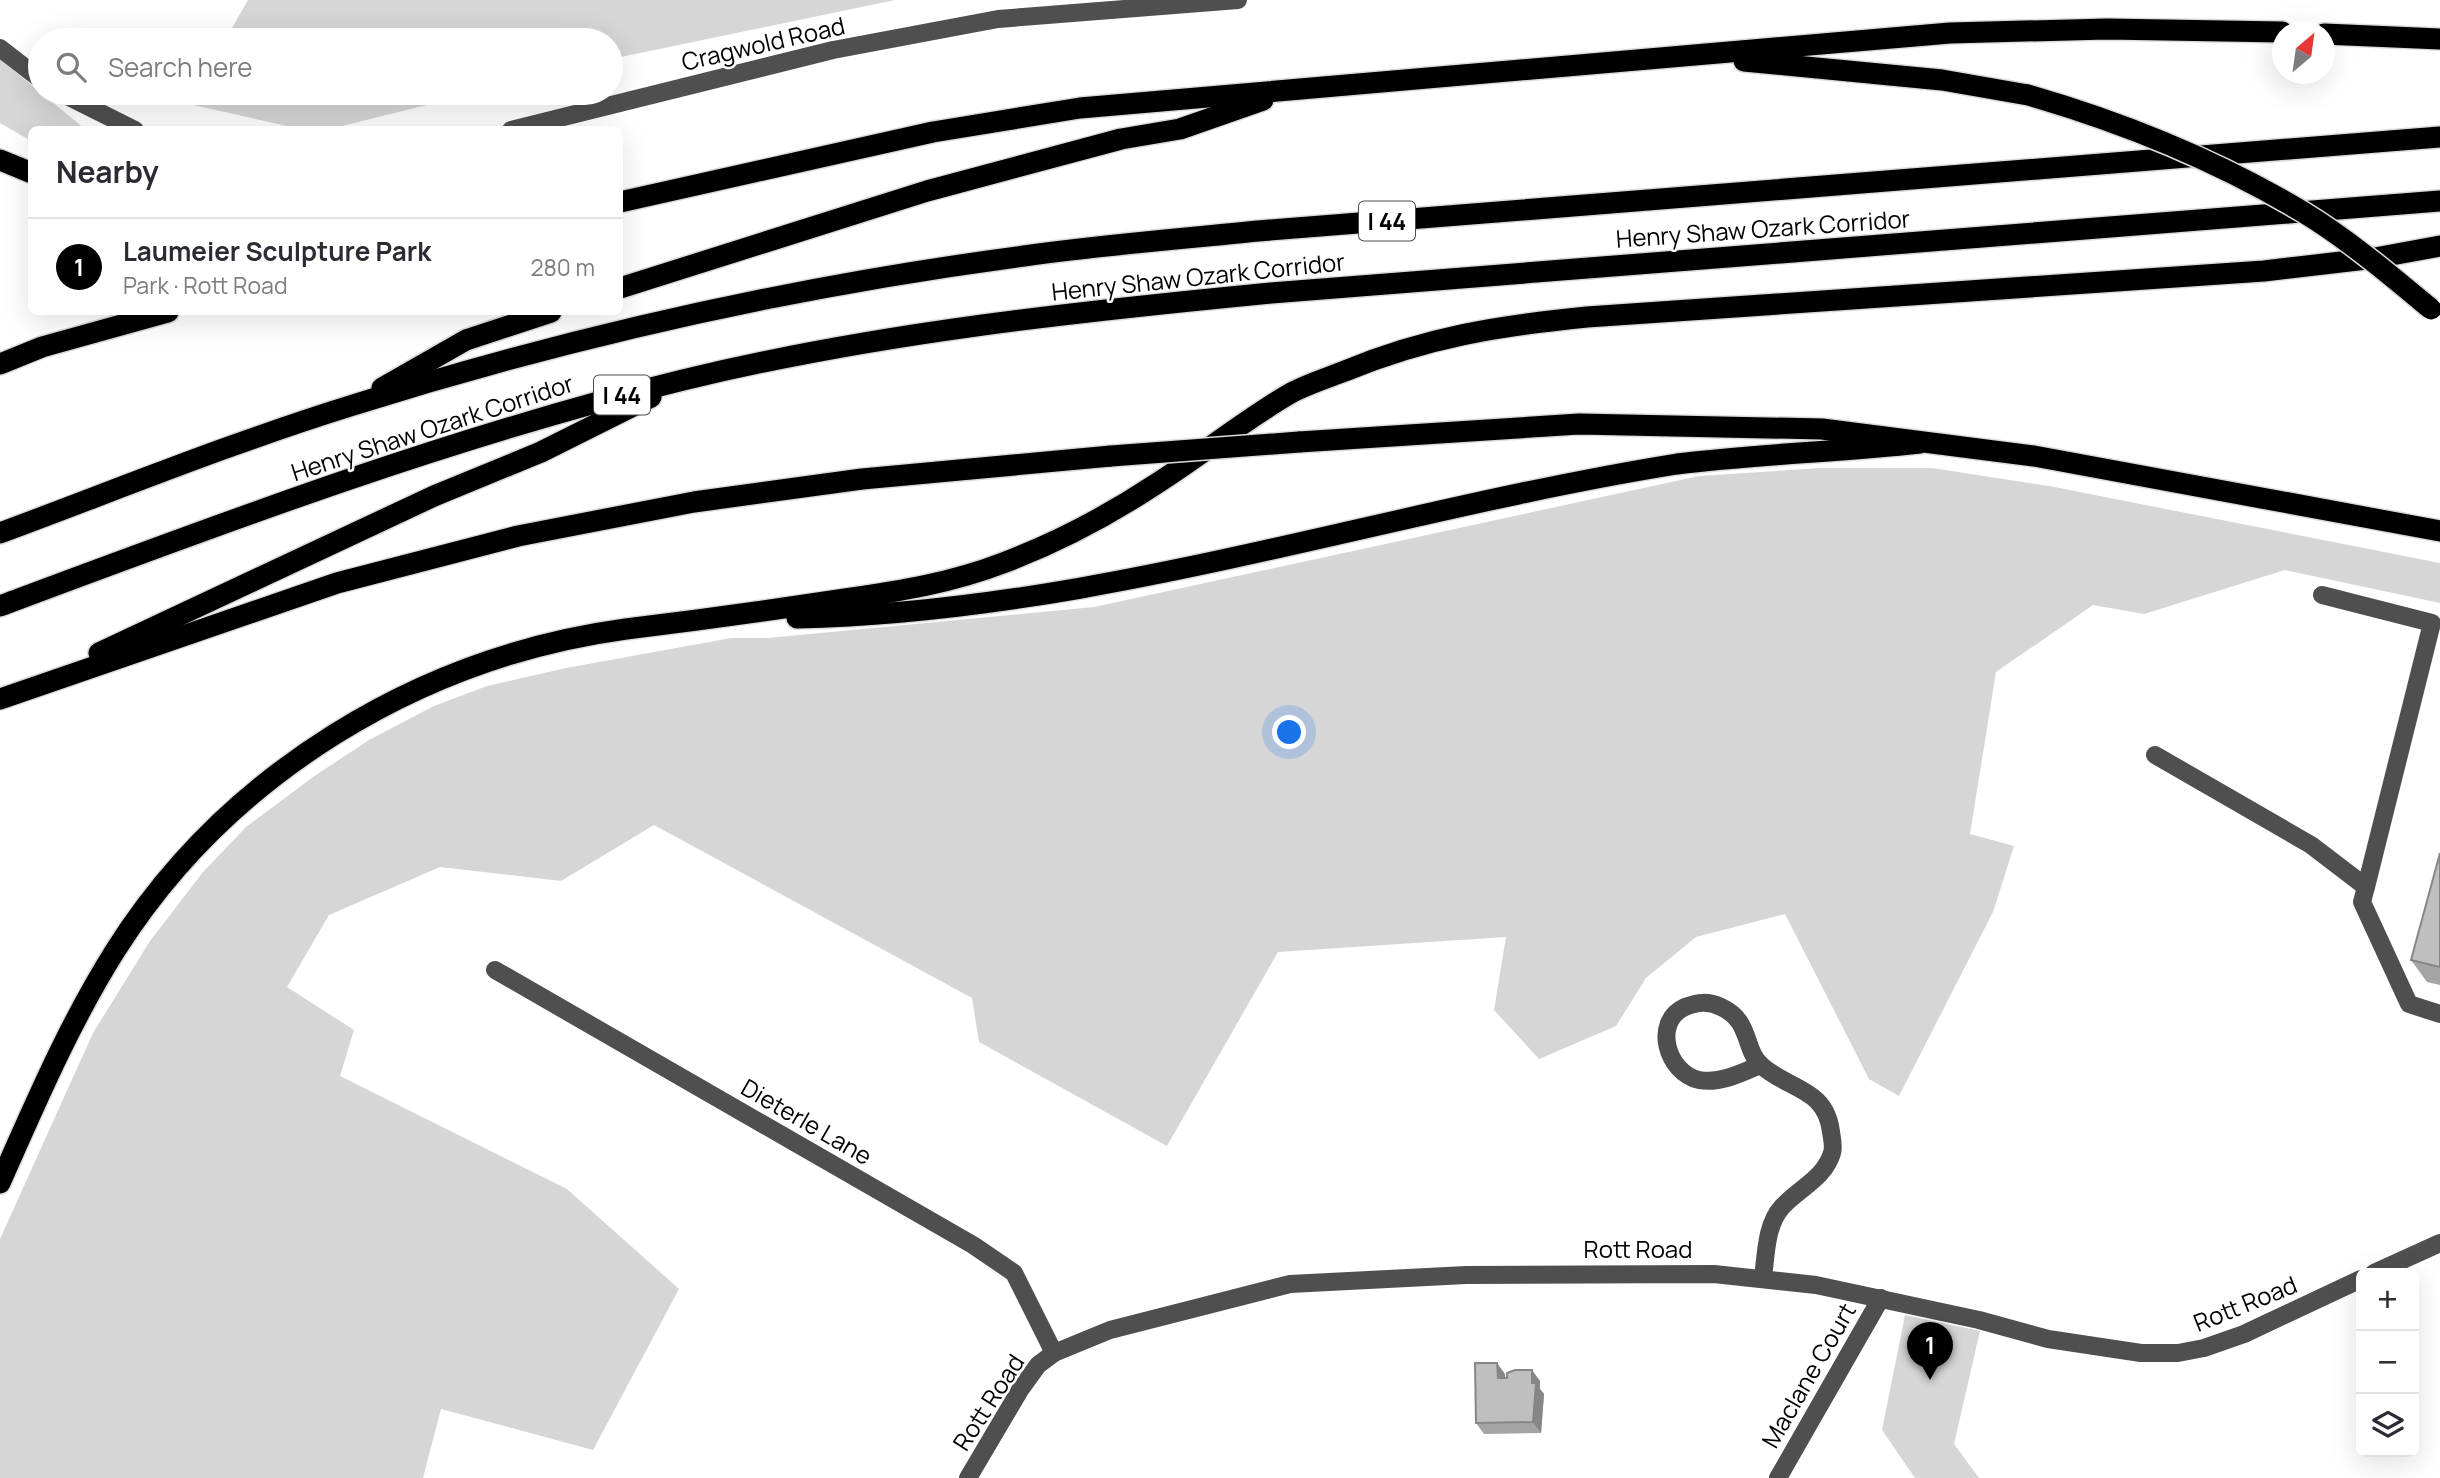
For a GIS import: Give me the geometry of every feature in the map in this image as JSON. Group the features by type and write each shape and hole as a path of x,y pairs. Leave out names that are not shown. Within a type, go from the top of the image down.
{"highway":[{"path":"623,201 947,129 1080,107 1696,57 1861,39 1950,33 2107,29 2272,32"},
{"path":"2335,34 2440,38"},
{"path":"1696,57 1942,80 2028,95 2090,113 2152,136 2236,174 2337,236 2436,313"},
{"path":"623,287 927,191 1121,139 1180,129 1291,89"},
{"name":"Henry Shaw Ozark Corridor","path":"0,533 349,406 673,319 853,283 1024,256 1272,230 2440,137"},
{"path":"0,160 28,171"},
{"name":"Henry Shaw Ozark Corridor","path":"0,606 191,535 413,458 527,422 686,379 912,336 1154,304 2440,201"},
{"path":"0,1183 62,1046 116,949 179,864 219,823 267,782 362,717 419,687 470,667 574,638 904,592 967,577 1038,550 1152,487 1294,391 1400,349 1494,327 1587,317 2264,271 2375,258 2440,246"},
{"path":"0,364 82,334 156,315"},
{"path":"349,406 467,340 542,315"},
{"path":"22,691 434,496 541,452 686,379"},
{"path":"0,699 337,583 518,536 694,502 802,487 1111,456 1500,427 1656,424 1822,429 2034,456 2440,531"},
{"path":"718,619 853,617 998,600 1130,577 1624,472 1740,456 1824,453 1920,443"}],"street":[{"name":"Cragwold Road","path":"623,102 833,50 998,19 1238,0"},
{"path":"0,47 28,69"},
{"path":"85,105 127,126"},
{"name":"Cragwold Road","path":"527,126 612,105"},
{"path":"2322,595 2432,623 2362,902 2409,1004 2440,1014"},
{"path":"2155,755 2311,845 2366,887"},
{"name":"Dieterle Lane","path":"495,970 973,1245 1004,1266 1014,1273 1054,1353"},
{"path":"1760,1065 1723,1079 1700,1080 1685,1074 1674,1064 1665,1044 1669,1025 1679,1010 1694,1003 1710,1002 1726,1009 1739,1019 1760,1065 1812,1094 1829,1117 1833,1152 1818,1178 1781,1208 1769,1231 1763,1278"},
{"path":"2385,1268 2440,1243"},
{"name":"Rott Road","path":"968,1478 1020,1390 1038,1365 1054,1353 1110,1330 1290,1284 1364,1278 1560,1273 1652,1272 1763,1278 1881,1298 2095,1348 2141,1353 2178,1353 2244,1334 2356,1281"},
{"name":"Maclane Court","path":"1779,1478 1881,1298"}],"shaded area":[{"path":"248,0 895,0 623,57 623,28 232,28"},
{"path":"0,59 28,82 28,105 56,105 81,126 28,126 28,139 0,123"},
{"path":"193,105 427,105 342,126 287,126"},
{"path":"1820,468 1932,468 2049,486 2440,563 2440,603 2285,570 2144,614 2093,605 1996,672 1970,834 2014,846 1993,912 1899,1096 1869,1079 1785,914 1696,937 1646,978 1616,1026 1539,1059 1494,1010 1506,937 1278,952 1167,1146 979,1042 972,998 654,825 561,881 440,867 329,915 287,987 354,1030 340,1076 567,1189 679,1289 593,1450 441,1409 423,1478 0,1478 0,1239 93,1033 150,941 203,872 246,827 313,777 369,740 434,706 487,686 566,668 731,638 768,638 1094,607 1699,476"},
{"path":"1905,1315 1980,1331 1954,1444 1979,1478 1915,1478 1882,1430"}],"building":[{"path":"2440,853 2440,967 2411,960"},
{"path":"1475,1363 1497,1363 1498,1378 1507,1378 1507,1373 1515,1370 1532,1370 1532,1383 1536,1383 1533,1422 1476,1423"}],"place":[{"name":"Laumeier Sculpture Park","path":"1930,1380"}]}
